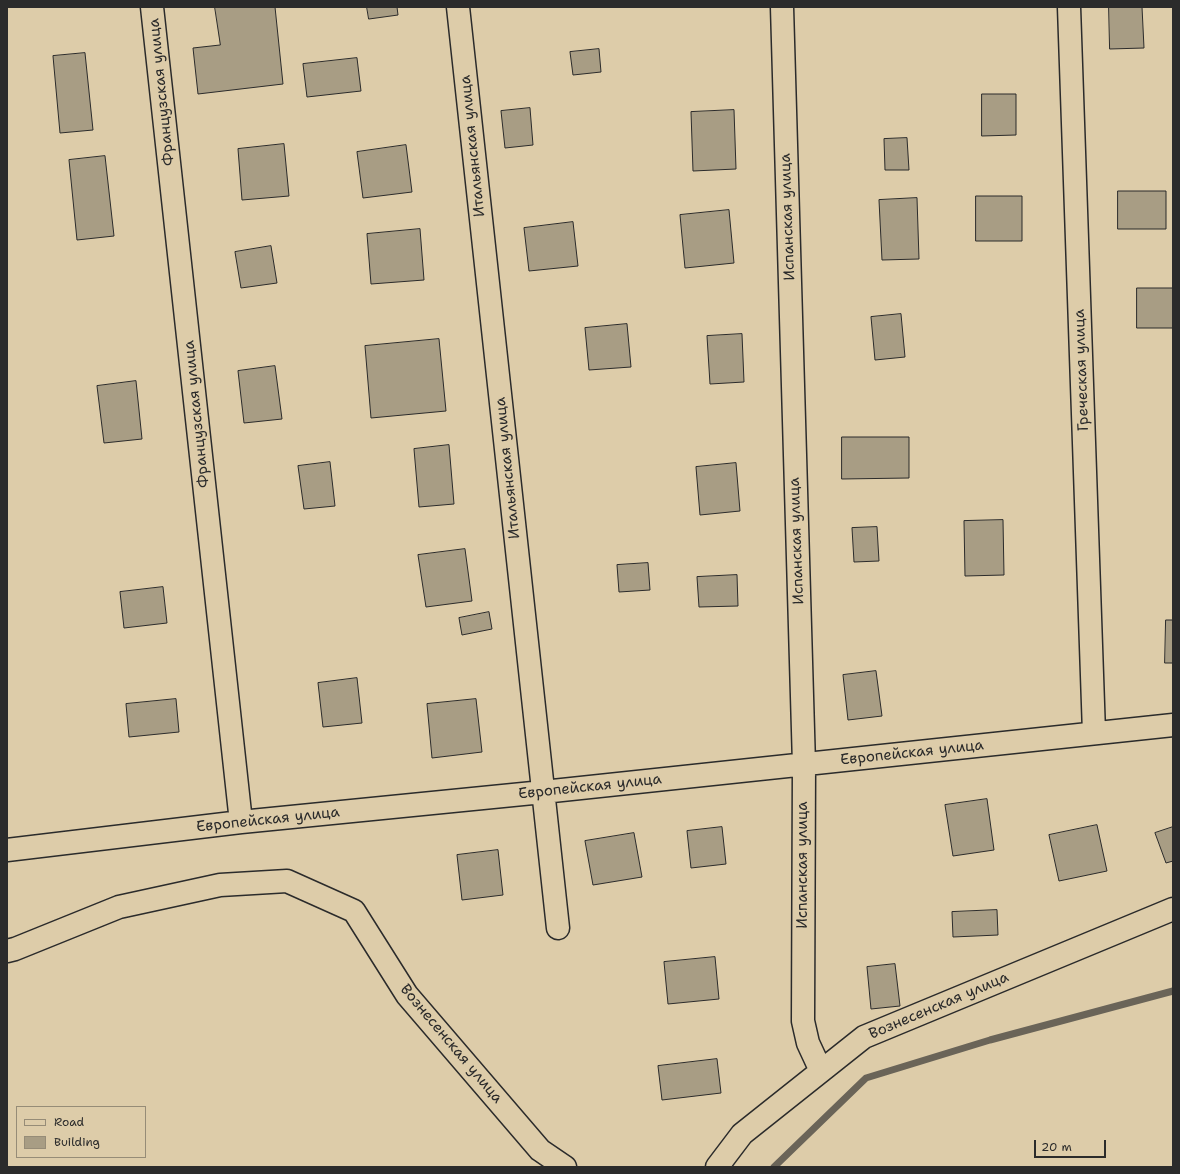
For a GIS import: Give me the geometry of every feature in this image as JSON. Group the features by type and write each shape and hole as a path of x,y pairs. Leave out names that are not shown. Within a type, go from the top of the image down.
{"street":[{"name":"Французская улица","path":"152,7 241,822"},
{"name":"Итальянская улица","path":"458,7 558,928"},
{"name":"Испанская улица","path":"782,7 804,765 803,1021 808,1043 821,1071"},
{"name":"Греческая улица","path":"1069,7 1094,733"},
{"name":"Европейская улица","path":"7,850 241,822 804,765 1173,725"},
{"name":"Вознесенская улица","path":"7,951 15,950 118,907 220,885 287,881 354,911 407,995 540,1150 565,1167"},
{"name":"Вознесенская улица","path":"717,1167 742,1134 864,1037 1173,909"}],"building":[{"path":"215,7 275,7 283,84 198,94 193,48 220,45"},
{"path":"367,7 397,7 398,15 369,19"},
{"path":"1109,7 1142,7 1144,48 1110,49"},
{"path":"599,49 601,72 573,75 570,52"},
{"path":"85,53 93,130 60,133 53,56"},
{"path":"357,58 361,91 307,97 303,64"},
{"path":"982,94 1016,94 1016,135 982,136"},
{"path":"530,108 533,145 505,148 501,111"},
{"path":"734,110 736,169 693,171 691,112"},
{"path":"907,138 909,170 885,170 884,139"},
{"path":"284,144 289,196 242,200 238,149"},
{"path":"406,145 412,192 363,198 357,152"},
{"path":"105,156 114,236 77,240 69,160"},
{"path":"1118,191 1166,191 1166,229 1118,229"},
{"path":"976,196 1022,196 1022,241 976,241"},
{"path":"917,198 919,259 882,260 879,200"},
{"path":"729,210 734,263 685,268 680,215"},
{"path":"573,222 578,266 529,271 524,228"},
{"path":"420,229 424,280 371,284 367,234"},
{"path":"271,246 277,283 241,288 235,252"},
{"path":"1137,288 1173,288 1173,328 1137,328"},
{"path":"901,314 905,357 875,360 871,317"},
{"path":"627,324 631,367 589,370 585,328"},
{"path":"742,334 744,382 710,384 707,336"},
{"path":"439,339 446,411 371,418 365,346"},
{"path":"275,366 282,419 244,423 238,371"},
{"path":"136,381 142,439 104,443 97,386"},
{"path":"842,437 909,437 909,478 842,479"},
{"path":"449,445 454,504 419,507 414,449"},
{"path":"330,462 335,506 304,509 298,466"},
{"path":"736,463 740,511 700,515 696,467"},
{"path":"1003,520 1004,575 965,576 964,521"},
{"path":"877,527 879,561 854,562 852,528"},
{"path":"465,549 472,601 426,607 418,555"},
{"path":"648,563 650,590 619,592 617,565"},
{"path":"737,575 738,606 699,607 697,577"},
{"path":"163,587 167,623 124,628 120,592"},
{"path":"489,612 492,629 462,635 459,618"},
{"path":"1166,620 1173,620 1173,663 1165,663"},
{"path":"876,671 882,716 848,720 843,675"},
{"path":"357,678 362,723 323,727 318,683"},
{"path":"176,699 179,732 129,737 126,704"},
{"path":"476,699 482,752 432,758 427,704"},
{"path":"987,799 994,850 953,856 945,805"},
{"path":"1097,825 1107,871 1059,881 1049,835"},
{"path":"722,827 726,864 691,868 687,831"},
{"path":"1173,827 1173,861 1166,863 1155,833"},
{"path":"634,833 642,877 593,885 585,841"},
{"path":"498,850 503,895 462,900 457,855"},
{"path":"997,910 998,935 953,937 952,912"},
{"path":"715,957 719,999 668,1004 664,962"},
{"path":"895,964 900,1006 871,1009 867,967"},
{"path":"717,1059 721,1093 662,1100 658,1066"}],"waterway":[{"path":"774,1167 866,1078 990,1040 1173,991"}]}
